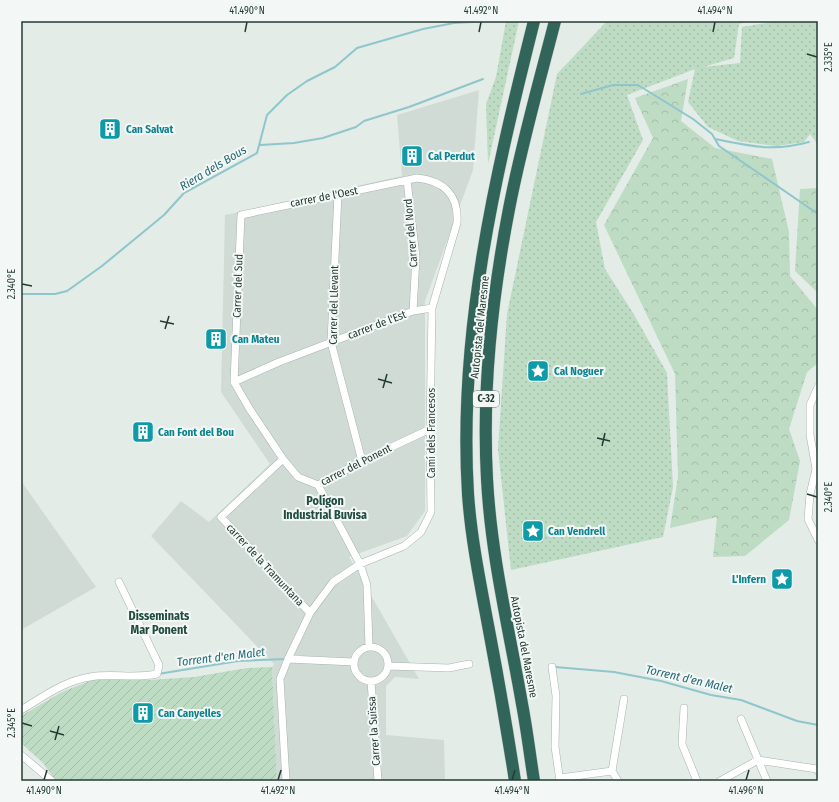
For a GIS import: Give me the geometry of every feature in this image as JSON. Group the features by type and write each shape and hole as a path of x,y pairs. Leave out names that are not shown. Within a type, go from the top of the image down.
{"highway":[{"name":"Autopista del Maresme","path":"515,781 476,561 468,495 466,418 471,341 483,246 492,193 534,21"},
{"name":"Autopista del Maresme","path":"534,781 522,705 494,560 487,479 486,414 490,340 508,215 555,21"}],"street":[{"name":"Camí dels Francesos","path":"286,781 280,679 310,613 333,582 360,564 404,546 421,532 431,512 430,428 432,308 452,246 457,224 458,210 454,198 436,181 417,178 407,180"},
{"name":"carrer de l'Oest","path":"241,215 407,180"},
{"name":"Carrer del Nord","path":"407,180 416,257 413,311"},
{"name":"Carrer del Llevant","path":"338,194 331,342 362,461"},
{"name":"Carrer del Sud","path":"234,382 241,215"},
{"name":"carrer de l'Est","path":"234,382 279,362 413,311 432,308"},
{"name":"carrer del Ponent","path":"234,382 249,408 283,459 298,477 318,486 362,461 430,428"},
{"path":"818,387 810,405 810,434 816,469 810,494 808,519 818,540"},
{"name":"carrer de la Tramuntana","path":"283,459 221,517 310,613"},
{"path":"318,486 360,564 367,585 369,647"},
{"path":"21,710 68,682 90,677 146,676 157,674 159,665 119,582"},
{"path":"369,647 377,648 383,652 387,658 388,666 382,676 371,681 366,680 357,673 354,662 359,652 369,647"},
{"path":"288,659 354,662"},
{"path":"388,666 443,668 469,664"},
{"path":"552,667 556,696 555,747 560,779 612,771"},
{"name":"Carrer la Suïssa","path":"371,681 378,781"},
{"path":"618,781 612,771 624,699"},
{"path":"684,708 682,744 697,781"},
{"path":"741,719 767,781"},
{"path":"21,755 52,781"},
{"path":"720,781 758,760 817,769 818,771"}],"shaded area":[{"path":"479,90 473,170 425,301 425,511 407,536 349,557 419,679 395,677 386,686 386,735 444,740 445,781 277,781 272,667 274,664 151,536 181,501 209,522 270,464 221,392 225,215 402,176 397,115"},
{"path":"21,481 96,587 21,630"}],"green space":[{"path":"506,21 519,21 488,164 486,104 496,77"},
{"path":"607,21 748,21 739,24 734,58 703,67 740,63 742,27 778,21 818,21 818,145 810,134 804,142 776,146 738,141 708,127 688,102 695,69 627,95 643,140 596,222 605,269 633,313 667,373 673,487 663,537 511,570 498,449 507,314 557,74"},
{"path":"688,79 681,121 715,148 772,159 789,232 790,276 818,310 818,363 807,372 789,429 800,461 789,520 745,556 713,557 717,517 670,528 678,477 675,374 604,225 653,138 635,98"},
{"path":"818,188 818,293 795,271 800,189"},
{"path":"272,667 277,781 56,781 43,763 21,743 21,716 62,692 92,680 149,680 194,677 247,668"}],"waterway":[{"name":"Riera dels Bous","path":"21,294 55,294 67,291 102,266 164,215 184,193 257,153 267,115 287,95 307,81 335,67 357,48 423,29 454,23 490,21"},
{"path":"260,145 294,143 323,138 356,127 364,121 409,107 483,79"},
{"path":"581,94 613,85 638,85 693,119 712,134 719,146 818,214"},
{"path":"715,139 762,147 784,147 809,142"},
{"name":"Torrent d'en Malet","path":"158,674 238,661 287,659"},
{"name":"Torrent d'en Malet","path":"555,667 614,672 661,681 711,695 741,700 797,721 818,725"}],"place":[{"name":"Can Salvat","path":"110,129"},
{"name":"Cal Perdut","path":"412,156"},
{"name":"Can Mateu","path":"216,339"},
{"name":"Cal Noguer","path":"538,371"},
{"name":"Can Font del Bou","path":"143,432"},
{"name":"Can Vendrell","path":"533,531"},
{"name":"L'Infern","path":"782,579"},
{"name":"Can Canyelles","path":"143,713"}],"district":[{"name":"Polígon Industrial Buvisa","path":"325,508"},
{"name":"Disseminats Mar Ponent","path":"159,623"}]}
